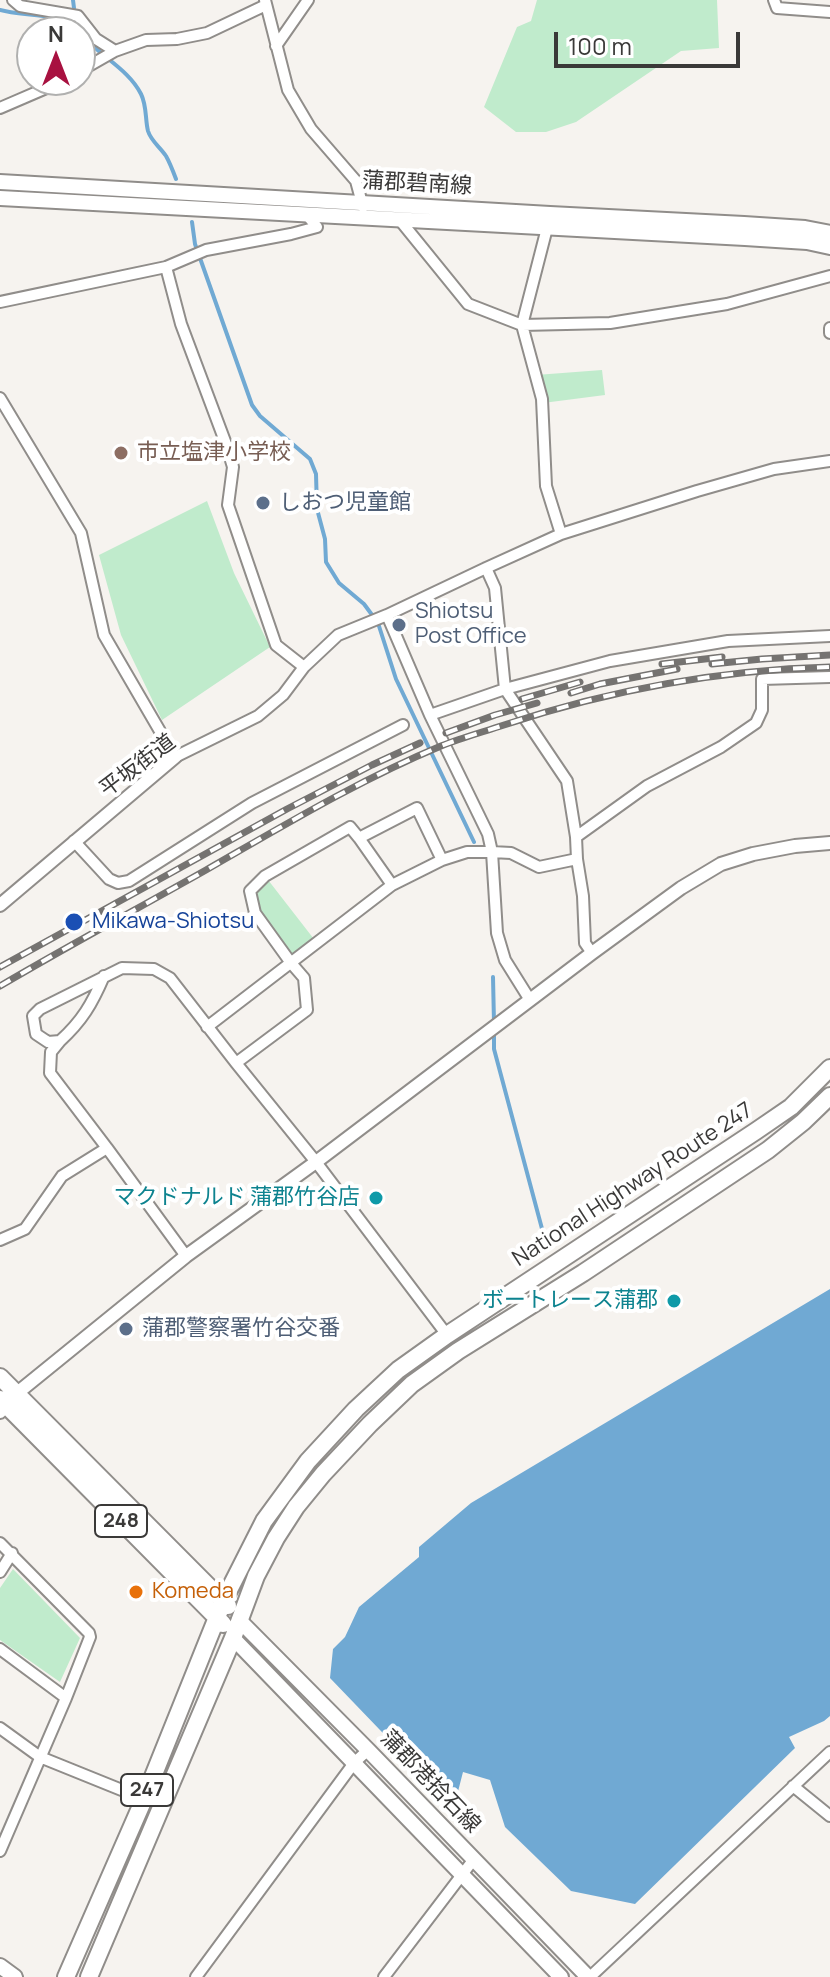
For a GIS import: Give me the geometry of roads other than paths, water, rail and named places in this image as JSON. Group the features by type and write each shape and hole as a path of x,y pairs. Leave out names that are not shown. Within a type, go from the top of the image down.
{"highway":[{"name":"National Highway Route 247","path":"66,1977 144,1799 224,1600 264,1521 308,1461 356,1409 398,1370 791,1107 830,1068"},
{"name":"National Highway Route 247","path":"89,1977 233,1638 256,1576 296,1507 332,1464 412,1384 768,1150 830,1096"},
{"name":"248","path":"0,1377 6,1403 218,1618 233,1638"},
{"name":"248","path":"6,1403 224,1600 239,1620"}],"main road":[{"name":"蒲郡碧南線","path":"0,182 363,210 744,224 830,233"},
{"name":"蒲郡碧南線","path":"0,198 306,214 363,210 399,219 807,242 830,247"},
{"name":"蒲郡港拾石線","path":"239,1620 589,1977"},
{"name":"蒲郡港拾石線","path":"233,1638 561,1977"},
{"path":"0,1966 15,1977"}],"street":[{"path":"13,0 20,6 78,16 109,55"},
{"path":"276,46 308,0"},
{"path":"774,0 777,8 830,12"},
{"path":"96,62 146,40 177,39 207,33 265,2 288,90 311,129 356,181 363,210"},
{"path":"0,108 28,96"},
{"path":"0,302 166,267 203,252 317,227 306,214"},
{"path":"399,219 468,304 522,325 610,323 713,307 830,276"},
{"path":"547,228 522,325 542,399 546,486 561,534"},
{"path":"166,267 181,324 233,467 228,505 276,645 304,667"},
{"path":"0,398 81,533 104,635 175,757"},
{"name":"平坂街道","path":"0,905 175,757 258,716 283,695 304,667 338,635 561,534 774,469 830,461"},
{"path":"486,568 495,588 505,689 567,781 583,896 585,943 592,953"},
{"path":"384,616 488,834 497,933 505,960 530,1000"},
{"path":"430,715 505,689 610,661 728,641 830,636"},
{"path":"576,837 647,786 721,747 756,723 762,710 762,679 830,677"},
{"path":"74,841 109,879 118,883 129,881 252,803 403,725"},
{"path":"359,838 417,808 442,860"},
{"path":"236,1063 307,1010 304,978 255,913 250,891 265,876 350,827 392,885"},
{"path":"6,1403 186,1256 681,888 721,864 753,854 830,843"},
{"path":"207,1027 392,885 442,860 467,852 511,853 539,867 577,859"},
{"path":"60,1041 48,1042 36,1034 33,1016 40,1009 122,968 154,969 170,978 316,1162 447,1335"},
{"path":"104,976 92,1004 51,1052 50,1073 186,1256"},
{"path":"0,1240 25,1229 62,1176 107,1148"},
{"path":"0,1543 90,1637 1,1847"},
{"path":"0,1572 12,1553"},
{"path":"0,1649 66,1698"},
{"path":"0,1728 40,1757 144,1799"},
{"path":"196,1977 354,1763 368,1750"},
{"path":"589,1977 830,1752"},
{"path":"793,1786 830,1816"},
{"path":"384,1977 474,1859"}],"water":[{"path":"830,1289 830,1716 789,1737 795,1748 635,1904 571,1891 505,1827 490,1780 463,1772 454,1807 330,1678 333,1649 345,1637 359,1607 419,1557 419,1547 471,1503"}],"waterway":[{"path":"73,0 74,8"},
{"path":"0,10 39,16"},
{"path":"96,49 120,69 141,94 149,135 166,156 176,179"},
{"path":"192,222 195,244 252,405 260,416 310,459 316,474 317,509 325,539 326,562 339,583 364,604 378,623 396,679 474,842"},
{"path":"493,977 494,1023"},
{"path":"494,1031 494,1049 545,1240"}],"railway":[{"path":"712,664 830,655"},
{"path":"662,664 722,657"},
{"path":"0,986 322,804 441,746 544,713 624,692 747,672 830,667"},
{"path":"571,693 677,669"},
{"path":"522,699 580,682"},
{"path":"446,733 537,703"},
{"path":"0,967 287,809 420,743"}],"place":[{"name":"市立塩津小学校","path":"121,453"},
{"name":"しおつ児童館","path":"263,503"},
{"name":"Shiotsu Post Office","path":"399,625"},
{"name":"Mikawa-Shiotsu","path":"74,922"},
{"name":"マクドナルド 蒲郡竹谷店","path":"376,1198"},
{"name":"ボートレース蒲郡","path":"674,1301"},
{"name":"蒲郡警察署竹谷交番","path":"126,1329"},
{"name":"Komeda","path":"136,1592"}]}
